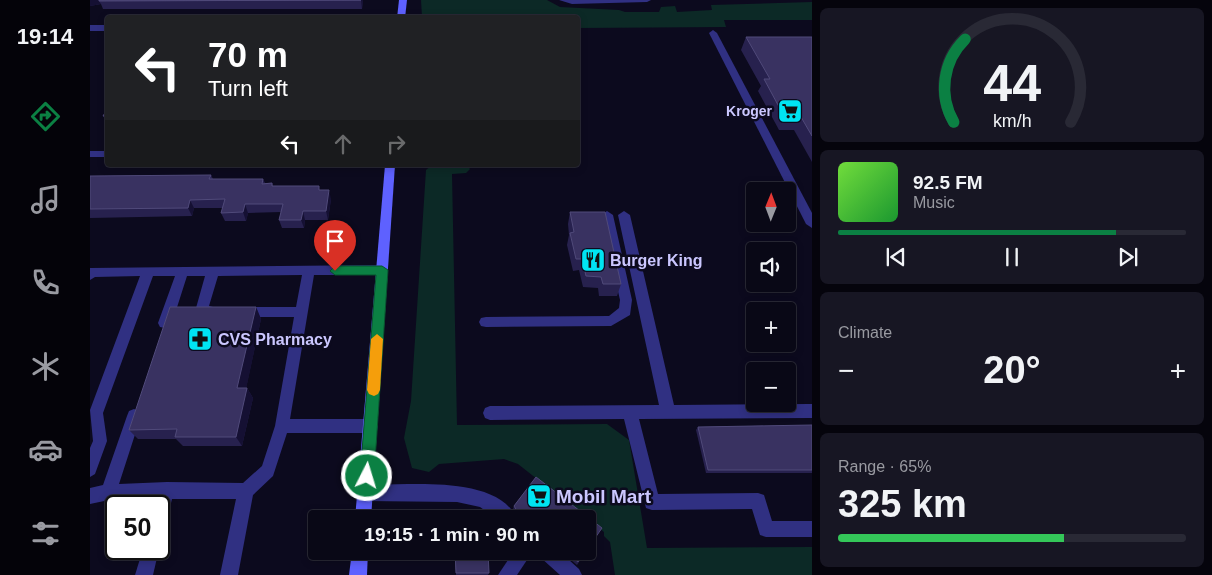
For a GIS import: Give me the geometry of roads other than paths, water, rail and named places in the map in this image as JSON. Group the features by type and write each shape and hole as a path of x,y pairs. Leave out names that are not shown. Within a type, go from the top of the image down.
{"main road":[{"path":"401,15 403,0"},
{"path":"364,510 390,167"},
{"path":"358,575 359,560"}],"street":[{"path":"563,0 616,2 648,0"},
{"path":"90,28 105,28"},
{"path":"713,33 812,224"},
{"path":"90,154 105,154"},
{"path":"486,322 611,320 619,318 625,312 626,300 607,215"},
{"path":"624,215 668,412"},
{"path":"90,275 91,272 382,270"},
{"path":"161,336 183,271"},
{"path":"212,312 205,311 202,308 214,271"},
{"path":"228,575 246,490 268,471 282,426 309,271"},
{"path":"90,469 100,441 96,413 148,272"},
{"path":"228,312 302,312"},
{"path":"109,492 140,400"},
{"path":"490,413 812,411"},
{"path":"630,412 652,502 758,501 766,529 812,529"},
{"path":"282,426 371,426"},
{"path":"166,495 167,490"},
{"path":"90,496 109,492 246,490"},
{"path":"365,493 462,494 479,498 492,504 499,510"},
{"path":"144,575 148,560"},
{"path":"507,575 518,560"},
{"path":"556,560 573,575"}],"place":[{"name":"Kroger","path":"790,111"},
{"name":"Burger King","path":"593,260"},
{"name":"CVS Pharmacy","path":"200,339"},
{"name":"Mobil Mart","path":"539,496"}]}
